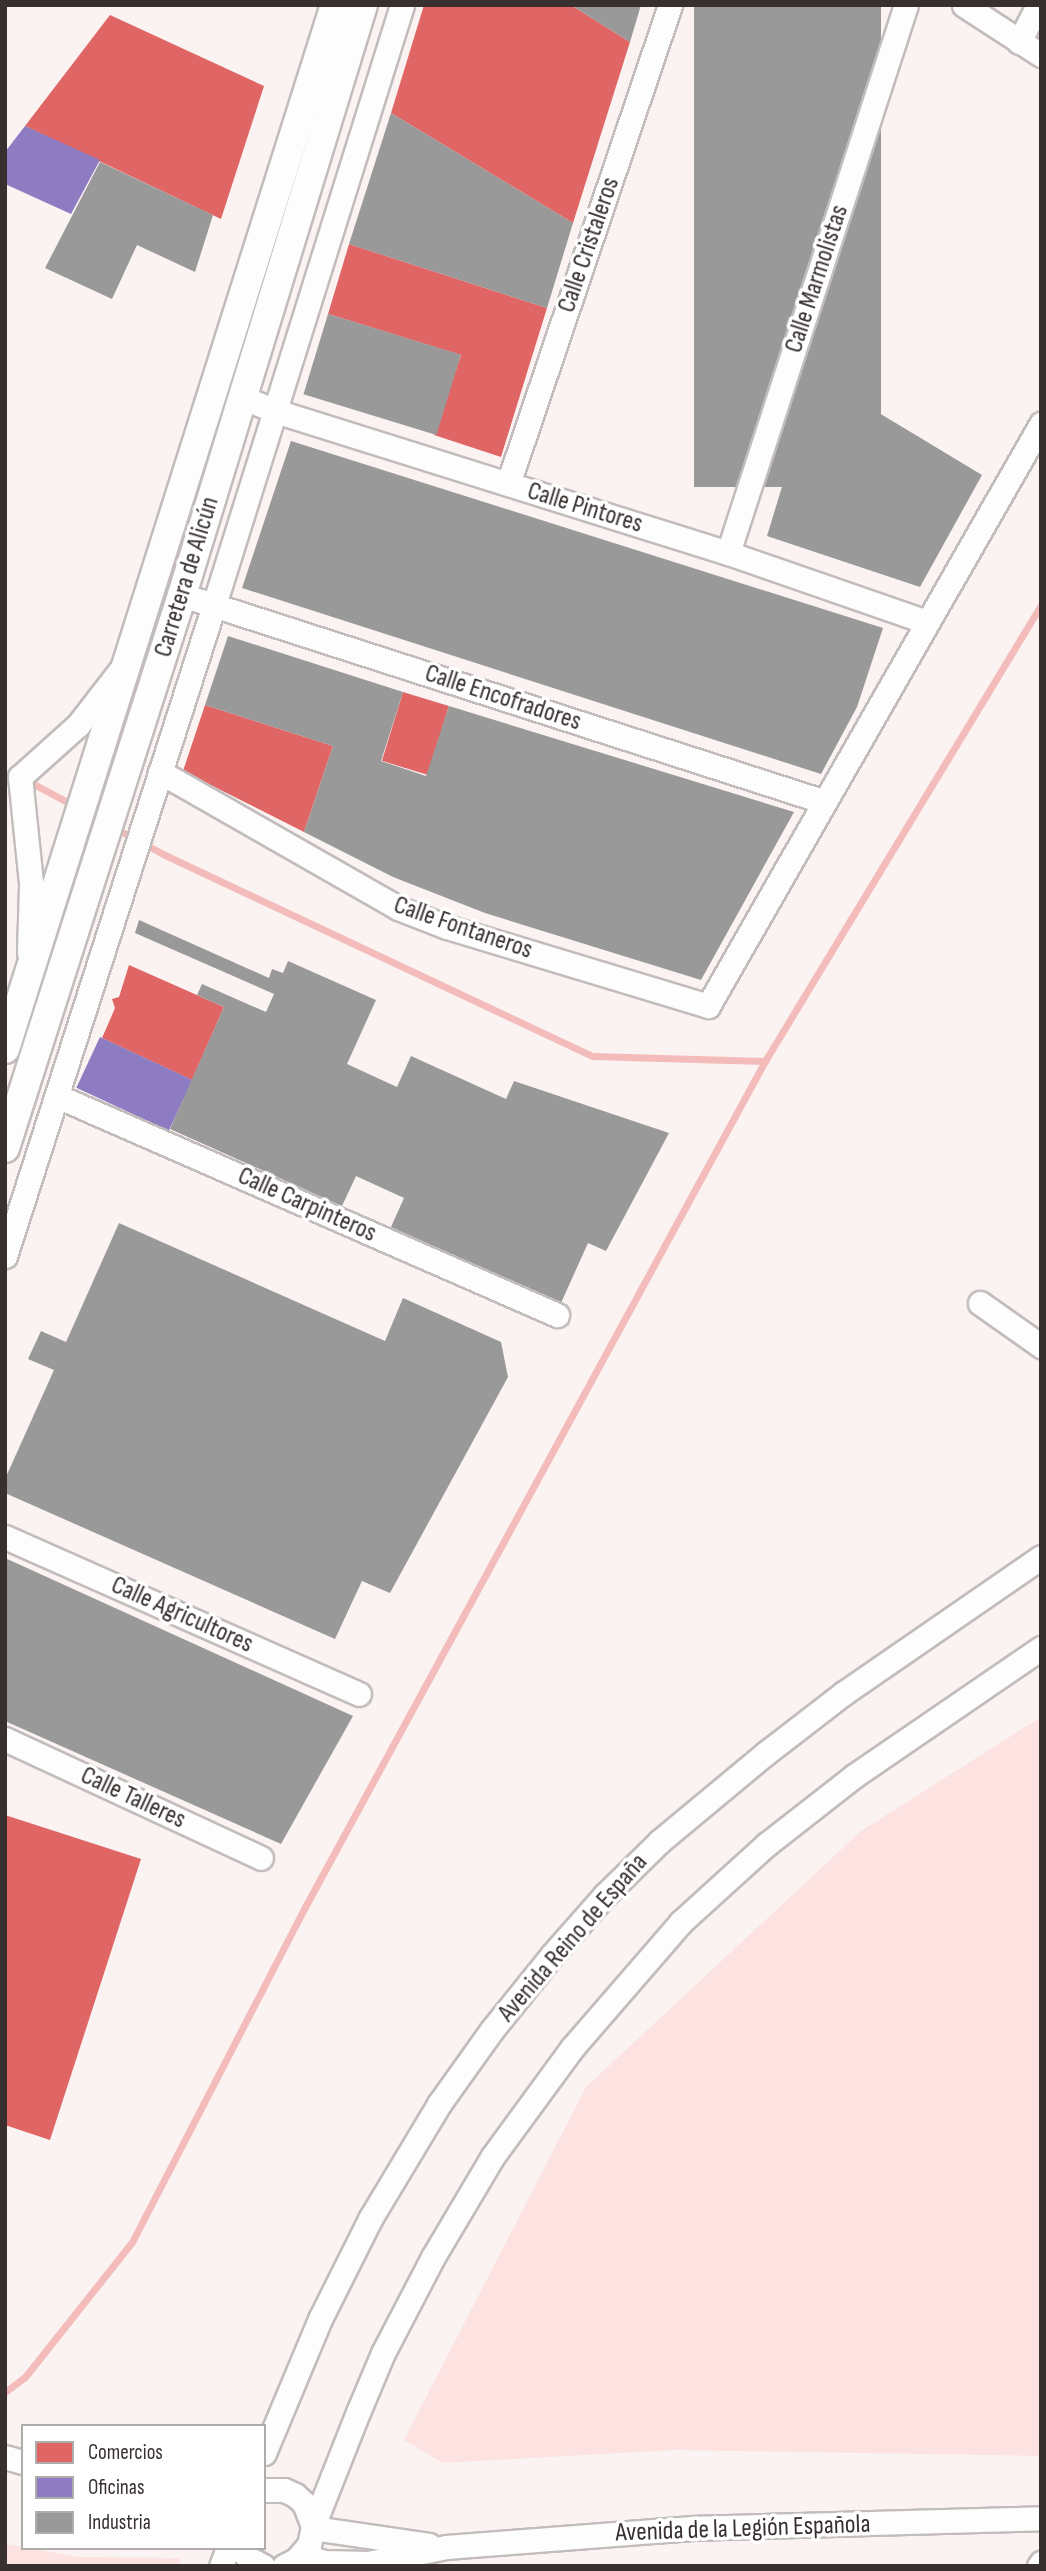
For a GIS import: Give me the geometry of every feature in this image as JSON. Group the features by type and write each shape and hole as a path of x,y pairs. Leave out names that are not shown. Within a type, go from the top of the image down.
{"main road":[{"name":"Carretera de Alicún","path":"5,1049 335,5"},
{"name":"Carretera de Alicún","path":"5,1148 120,792 363,5"}],"street":[{"path":"5,1256 214,605 402,5"},
{"name":"Calle Cristaleros","path":"508,484 670,5"},
{"name":"Calle Marmolistas","path":"728,553 906,5"},
{"path":"964,5 1041,55"},
{"path":"1019,42 1038,5"},
{"path":"328,119 363,127"},
{"name":"Calle Pintores","path":"242,397 275,411 728,553 927,622"},
{"path":"825,802 1041,424"},
{"name":"Calle Encofradores","path":"182,594 825,802"},
{"path":"28,980 31,883 12,771 78,725 131,656"},
{"name":"Calle Fontaneros","path":"160,772 398,908 447,927 708,1006 825,802"},
{"name":"Calle Carpinteros","path":"57,1096 556,1315"},
{"path":"980,1303 1041,1346"},
{"name":"Calle Agricultores","path":"5,1536 359,1693"},
{"name":"Avenida Reino de España","path":"266,2448 333,2292 400,2168 439,2104 491,2032 587,1916 660,1841 766,1753 844,1693 1041,1557"},
{"path":"294,2562 309,2545 313,2527 363,2399 412,2295 493,2156 572,2048 681,1922 767,1844 883,1755 1041,1647"},
{"name":"Calle Talleres","path":"5,1739 261,1858"},
{"path":"266,2490 284,2490 295,2495 304,2503 313,2527"},
{"name":"Avenida de la Legión Española","path":"294,2562 368,2563 446,2547 692,2528 1041,2518"},
{"name":"Avenida de la Legión Española","path":"313,2527 446,2547"},
{"path":"242,2550 248,2558 263,2566"}],"shaded area":[{"path":"1041,1717 1041,2456 674,2450 443,2463 404,2440 586,2087 861,1831"},
{"path":"5,2544 21,2547 21,2550 39,2550 79,2557 181,2558 178,2566 5,2566"}],"building: Comercios":[{"path":"424,5 571,5 630,42 573,223 391,113"},
{"path":"110,15 264,86 221,219 25,126"},
{"path":"349,244 547,308 501,457 434,435 461,355 328,314"},
{"path":"403,692 449,706 428,775 382,761"},
{"path":"205,705 333,746 304,832 183,771"},
{"path":"129,965 224,1007 192,1080 102,1038 115,1008 112,999 119,997"},
{"path":"5,1815 141,1859 50,2140 5,2125"}],"building: Oficinas":[{"path":"25,126 100,160 71,214 5,184 5,152"},
{"path":"100,1037 192,1080 169,1131 76,1088"}],"building: Industria":[{"path":"571,5 641,5 630,42"},
{"path":"694,5 881,5 881,487 694,487"},
{"path":"391,113 573,223 547,308 349,244"},
{"path":"100,162 213,215 195,272 137,245 112,299 45,268"},
{"path":"328,314 461,355 436,435 303,394"},
{"path":"816,375 982,475 920,587 767,536"},
{"path":"291,441 883,628 857,707 821,774 242,588"},
{"path":"228,636 403,692 381,761 426,776 449,706 794,812 701,980 485,913 393,877 304,832 333,746 205,705"},
{"path":"139,920 269,978 272,969 283,973 288,961 376,1000 347,1064 397,1087 411,1056 506,1099 514,1081 669,1133 606,1251 588,1243 561,1303 391,1227 404,1198 356,1176 342,1206 170,1129 224,1007 197,995 202,984 266,1012 274,994 135,933"},
{"path":"119,1223 385,1341 403,1298 501,1342 508,1377 390,1593 362,1581 335,1639 5,1493 5,1479 54,1370 28,1359 41,1331 66,1342"},
{"path":"5,1558 353,1716 281,1844 5,1721"}],"waterway":[{"path":"5,2392 25,2377 132,2242 305,1907 765,1061 1041,605"},
{"path":"26,780 75,806"},
{"path":"113,827 165,855 593,1056 765,1061"}]}
